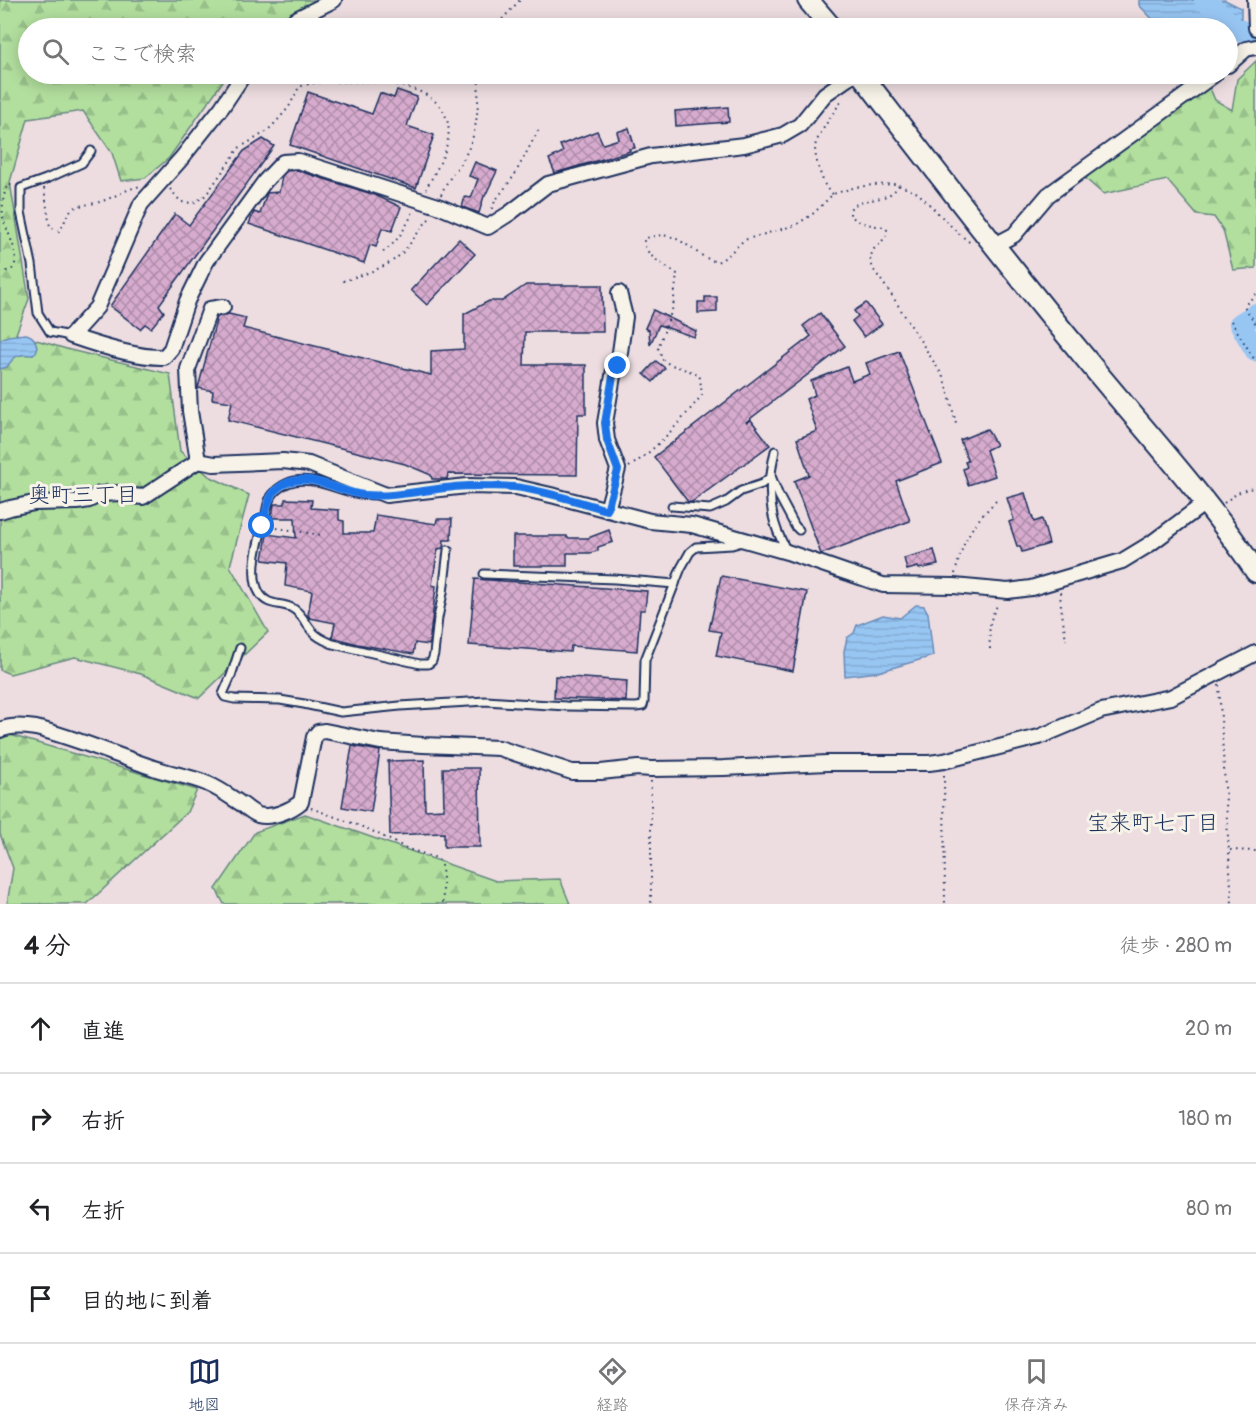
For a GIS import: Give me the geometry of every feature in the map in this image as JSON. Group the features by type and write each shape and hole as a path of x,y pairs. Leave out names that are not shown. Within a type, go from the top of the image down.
{"street":[{"path":"298,18 334,0"},
{"path":"808,0 823,18"},
{"path":"1255,0 1256,28"},
{"path":"1238,56 1246,49 1256,47"},
{"path":"237,84 188,150 141,204 97,307 71,336 98,345 152,357 164,357 171,349 187,301 206,262 265,182 283,162 298,161 440,207 488,227 548,184 651,156 744,145 783,135 800,125 825,94 840,84"},
{"path":"861,84 1155,441 1209,508 1256,572"},
{"path":"993,246 1014,235 1048,195 1201,84"},
{"path":"607,510 618,470 607,440 605,423 614,370 618,366 625,317 619,293"},
{"path":"198,461 190,411 188,369 210,309 223,307"},
{"path":"0,511 34,503 89,500 100,494 122,493 143,497 198,461 214,464 283,461 309,464 386,495 467,486 516,488 555,496 650,521 692,525 751,540 883,585 954,586 1009,591 1031,588 1122,561 1209,508"},
{"path":"0,730 18,726 35,728 172,774 207,783 260,816 268,816 302,802 314,736 318,732 325,731 380,742 423,746 499,748 572,772 827,763 929,763 1039,736 1101,711 1171,697 1256,653"}],"lane":[{"path":"71,336 50,332 38,313 32,264 21,212 21,188 82,163 91,151"},
{"path":"775,451 771,467 771,506 777,530 787,552"},
{"path":"672,506 710,509 726,502 741,491 762,484 771,476"},
{"path":"771,476 779,496 799,530"},
{"path":"386,495 358,494 305,480 290,482 278,488 269,498 255,566 256,584 260,594 266,601 276,605 290,606 296,610 313,632 333,644 428,664 432,661 434,654 448,550"},
{"path":"240,648 223,694 225,697 234,699 280,700 341,712 486,701 620,708 643,706 645,660 690,552 696,547 732,545 751,540"},
{"path":"484,574 615,579 675,584"}],"path":[{"path":"503,18 520,0"},
{"path":"343,281 365,274 394,260 440,207 443,190 449,177 465,157 471,144 478,108 479,84"},
{"path":"833,194 829,192 822,178 815,147 849,84"},
{"path":"488,227 489,216 495,201 514,176 539,129"},
{"path":"618,470 630,466 651,451 702,395 698,374 669,364 660,356 658,348 673,307 677,274 650,254 644,244 644,239 652,236 666,236 678,239 707,259 717,262 726,257 744,240 796,225 814,213 833,194 856,187 896,184 918,193 972,244 981,248 993,246"},
{"path":"0,272 10,270 16,261 15,250 3,219 5,189 8,185 21,188"},
{"path":"899,185 895,191 882,198 853,205 850,214 856,221 884,227 887,230 886,237 873,250 870,259 873,269 942,375 957,428"},
{"path":"1255,323 1244,306 1256,294"},
{"path":"1231,321 1256,362"},
{"path":"1209,508 1242,490 1256,489"},
{"path":"954,586 960,550 969,531 999,498"},
{"path":"262,526 321,534"},
{"path":"1059,580 1066,640"},
{"path":"990,649 991,614 1009,591"},
{"path":"1218,674 1232,904"},
{"path":"944,760 945,904"},
{"path":"651,769 651,904"},
{"path":"302,802 368,829 408,849 440,860 442,904"},
{"path":"1230,850 1256,850"}],"green space":[{"path":"0,0 315,0 288,18 18,18 18,84 221,84 169,158 145,178 121,181 112,153 83,111 28,119 10,182 29,299 16,334 70,350 170,374 180,451 209,476 249,495 230,566 268,632 199,698 141,674 75,657 10,674 0,670"},
{"path":"1256,61 1256,268 1233,270 1223,230 1214,217 1197,215 1167,180 1103,194 1086,179 1090,172 1208,84 1215,100 1232,110 1238,78"},
{"path":"0,732 197,790 187,812 87,904 7,904 13,868 0,834"},
{"path":"305,814 496,881 560,879 570,904 224,904 216,889 255,832"}],"water":[{"path":"1139,0 1225,0 1241,8 1241,24 1238,26 1238,18 1151,18 1139,5"},
{"path":"25,334 34,340 37,351 32,355 17,356 7,367 0,369 0,340"},
{"path":"916,605 924,606 928,613 933,656 878,672 845,676 844,651 847,638 854,633 857,625 883,615 900,618"}],"building":[{"path":"397,90 417,97 407,126 434,135 416,188 290,145 308,92 372,114 380,93 394,98"},
{"path":"728,107 729,122 676,126 675,111"},
{"path":"629,128 635,148 555,173 549,159 563,152 560,145 597,131 603,144 619,139 617,132"},
{"path":"263,139 274,146 159,305 164,312 151,328 145,324 140,329 110,306 175,214 189,225 244,151"},
{"path":"475,162 497,171 484,196 479,213 462,207 465,197 471,198 478,179 469,176"},
{"path":"296,170 375,195 401,207 392,231 382,228 376,247 370,245 364,263 249,224 254,212 260,214 267,193 279,192 282,176 287,171"},
{"path":"459,239 475,254 427,305 411,290"},
{"path":"526,285 602,285 603,332 525,332 524,365 586,365 586,414 578,414 577,475 448,474 447,479 432,479 431,475 405,464 228,420 232,402 212,399 213,391 198,388 217,317 229,314 246,318 243,328 431,375 431,351 464,349 464,314 489,301 502,301"},
{"path":"705,297 717,297 717,312 698,313 698,302 705,302"},
{"path":"866,303 882,324 864,337 852,321 858,316 854,311"},
{"path":"653,310 696,331 694,337 659,325 650,345 649,330 645,328"},
{"path":"820,313 845,346 746,422 751,420 770,445 692,502 688,502 654,457 811,336 803,326"},
{"path":"899,351 942,463 896,481 910,521 821,554 794,481 809,475 797,439 817,431 806,399 815,395 811,381 847,367 852,381 870,374 866,363"},
{"path":"656,361 665,368 653,382 644,374"},
{"path":"987,429 996,445 986,450 995,476 968,485 963,469 967,467 965,462 968,461 960,440"},
{"path":"1025,493 1034,522 1042,519 1049,544 1022,552 1020,546 1017,546 1009,522 1014,520 1007,498"},
{"path":"285,499 312,500 311,508 339,510 339,520 344,521 344,533 373,533 376,515 436,524 437,519 452,519 451,540 444,540 443,548 438,549 432,585 436,586 429,645 415,643 413,654 357,644 332,637 335,623 310,618 308,615 312,591 285,586 287,563 263,560 267,534 296,538 295,518 272,518 274,504 285,504"},
{"path":"609,530 613,542 598,547 598,551 590,553 567,553 567,566 513,566 513,536 588,538"},
{"path":"934,550 938,565 907,570 904,558"},
{"path":"721,576 807,592 793,671 716,656 721,632 709,630"},
{"path":"475,579 647,591 645,610 640,610 637,651 571,646 570,652 469,645"},
{"path":"555,676 627,681 626,701 554,698"},
{"path":"352,746 380,751 371,812 342,807"},
{"path":"424,760 425,810 444,809 443,768 479,768 480,847 444,847 444,833 390,835 388,761"}],"waterway":[{"path":"1205,0 1224,18"},
{"path":"1238,30 1253,36 1256,41"},
{"path":"1256,314 1240,324 1256,351"}],"district":[{"name":"奥町三丁目","path":"83,494"},
{"name":"宝来町七丁目","path":"1153,822"}],"route":[{"path":"262,526 269,498 278,488 290,482 305,480 364,495 423,492 467,486 516,488 607,510 618,470 607,440 605,423 614,370 618,366"}]}
